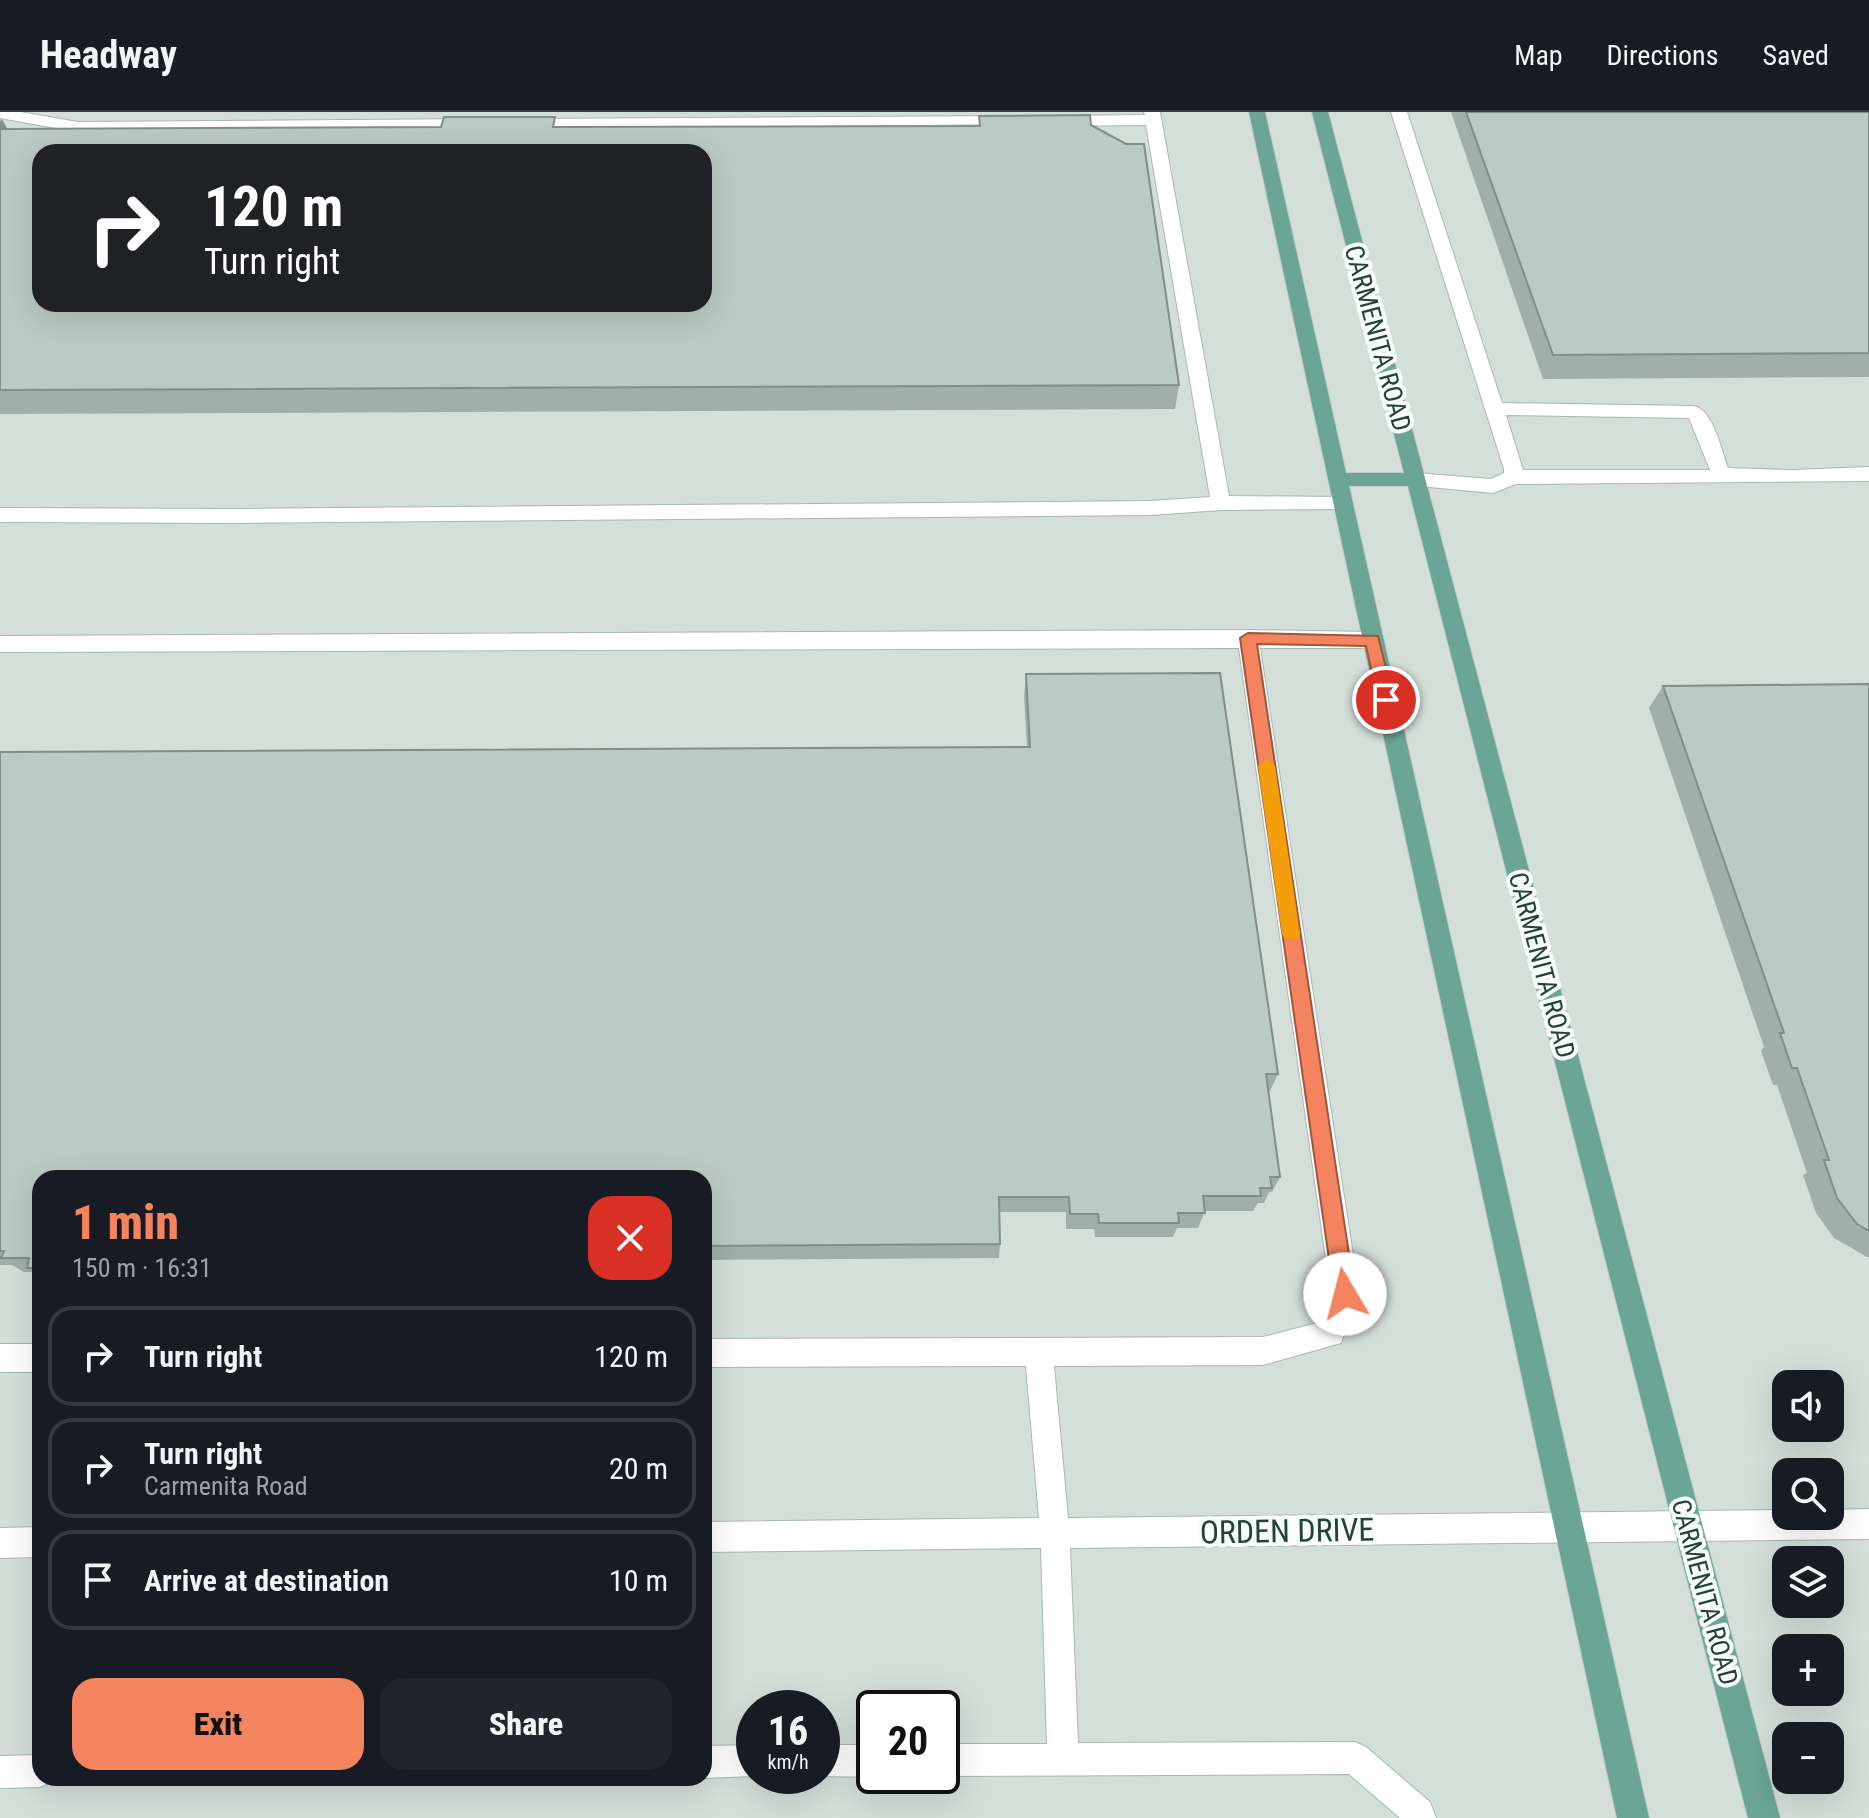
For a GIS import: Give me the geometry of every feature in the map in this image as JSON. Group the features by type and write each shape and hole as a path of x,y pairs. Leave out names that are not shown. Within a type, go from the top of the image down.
{"main road":[{"path":"1257,112 1633,1818"},
{"name":"CARMENITA ROAD","path":"1320,112 1764,1818"},
{"path":"1338,479 1415,480"}],"street":[{"path":"515,112 512,124 1036,121 1152,116 1221,503"},
{"path":"1399,112 1514,469 1513,477"},
{"path":"0,113 78,127 496,124"},
{"path":"1494,409 1694,412 1700,419 1721,474"},
{"path":"1415,480 1493,486 1513,477 1869,474"},
{"path":"0,515 233,516 1343,504"},
{"path":"712,1353 1263,1351 1331,1333 1345,1294 1248,638"},
{"path":"0,644 1372,640"},
{"path":"1039,1351 1055,1534 1063,1759"},
{"path":"0,1358 32,1358"},
{"name":"ORDEN DRIVE","path":"712,1537 1869,1524"},
{"path":"0,1543 32,1542"},
{"path":"960,1760 1355,1758 1419,1813 1420,1818"},
{"path":"712,1762 736,1761"},
{"path":"0,1772 32,1771"}],"shaded area":[{"path":"0,112 1869,112 1869,1818 0,1818"}],"building":[{"path":"1466,112 1869,112 1869,353 1553,355"},
{"path":"1090,115 1091,125 1126,144 1144,144 1179,385 0,390 0,129 441,127 444,117 555,117 553,127 980,126 979,116"},
{"path":"1220,673 1278,1074 1266,1074 1280,1177 1270,1177 1272,1188 1260,1188 1261,1196 1203,1196 1205,1213 1178,1213 1179,1223 1099,1223 1098,1214 1070,1214 1069,1197 999,1197 1000,1244 712,1246 712,1170 32,1170 32,1268 27,1268 29,1258 1,1258 4,1251 0,1251 0,752 1030,747 1026,674"},
{"path":"1869,684 1869,1231 1857,1224 1837,1198 1824,1160 1829,1160 1797,1068 1792,1068 1780,1033 1784,1033 1663,686"}],"slow traffic":[{"path":"1267,766 1291,934"}],"route":[{"path":"1345,1294 1248,638 1372,640 1386,700"}]}
